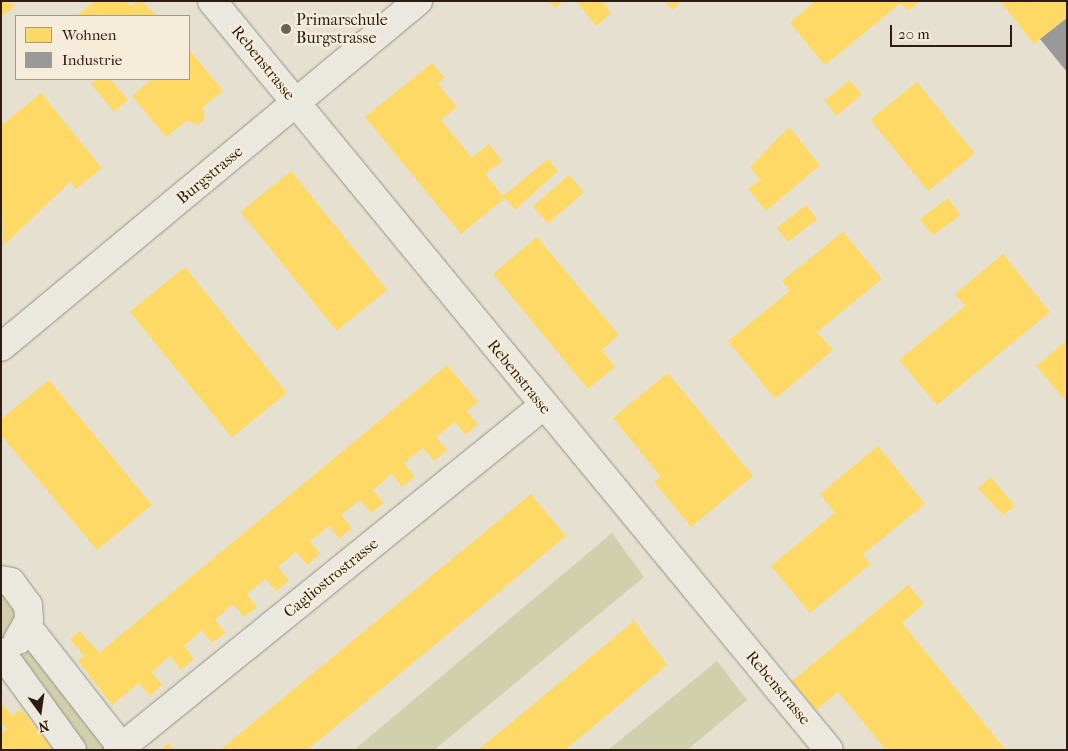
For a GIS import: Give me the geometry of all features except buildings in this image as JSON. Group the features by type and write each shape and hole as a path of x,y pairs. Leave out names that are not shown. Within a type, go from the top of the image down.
{"street":[{"name":"Rebenstrasse","path":"212,1 543,406 829,750"},
{"name":"Burgstrasse","path":"1,347 418,1"},
{"name":"Cagliostrostrasse","path":"121,749 543,406"},
{"path":"1,580 11,582 28,605 34,634 121,749"},
{"path":"34,634 21,637 4,655 72,750"}],"green space":[{"path":"612,533 644,577 434,750 354,750"},
{"path":"1,580 28,605 1,649"},
{"path":"40,643 118,750 72,750 9,665"},
{"path":"717,661 747,700 687,750 608,750"}],"place":[{"name":"Primarschule Burgstrasse","path":"286,29"}]}
